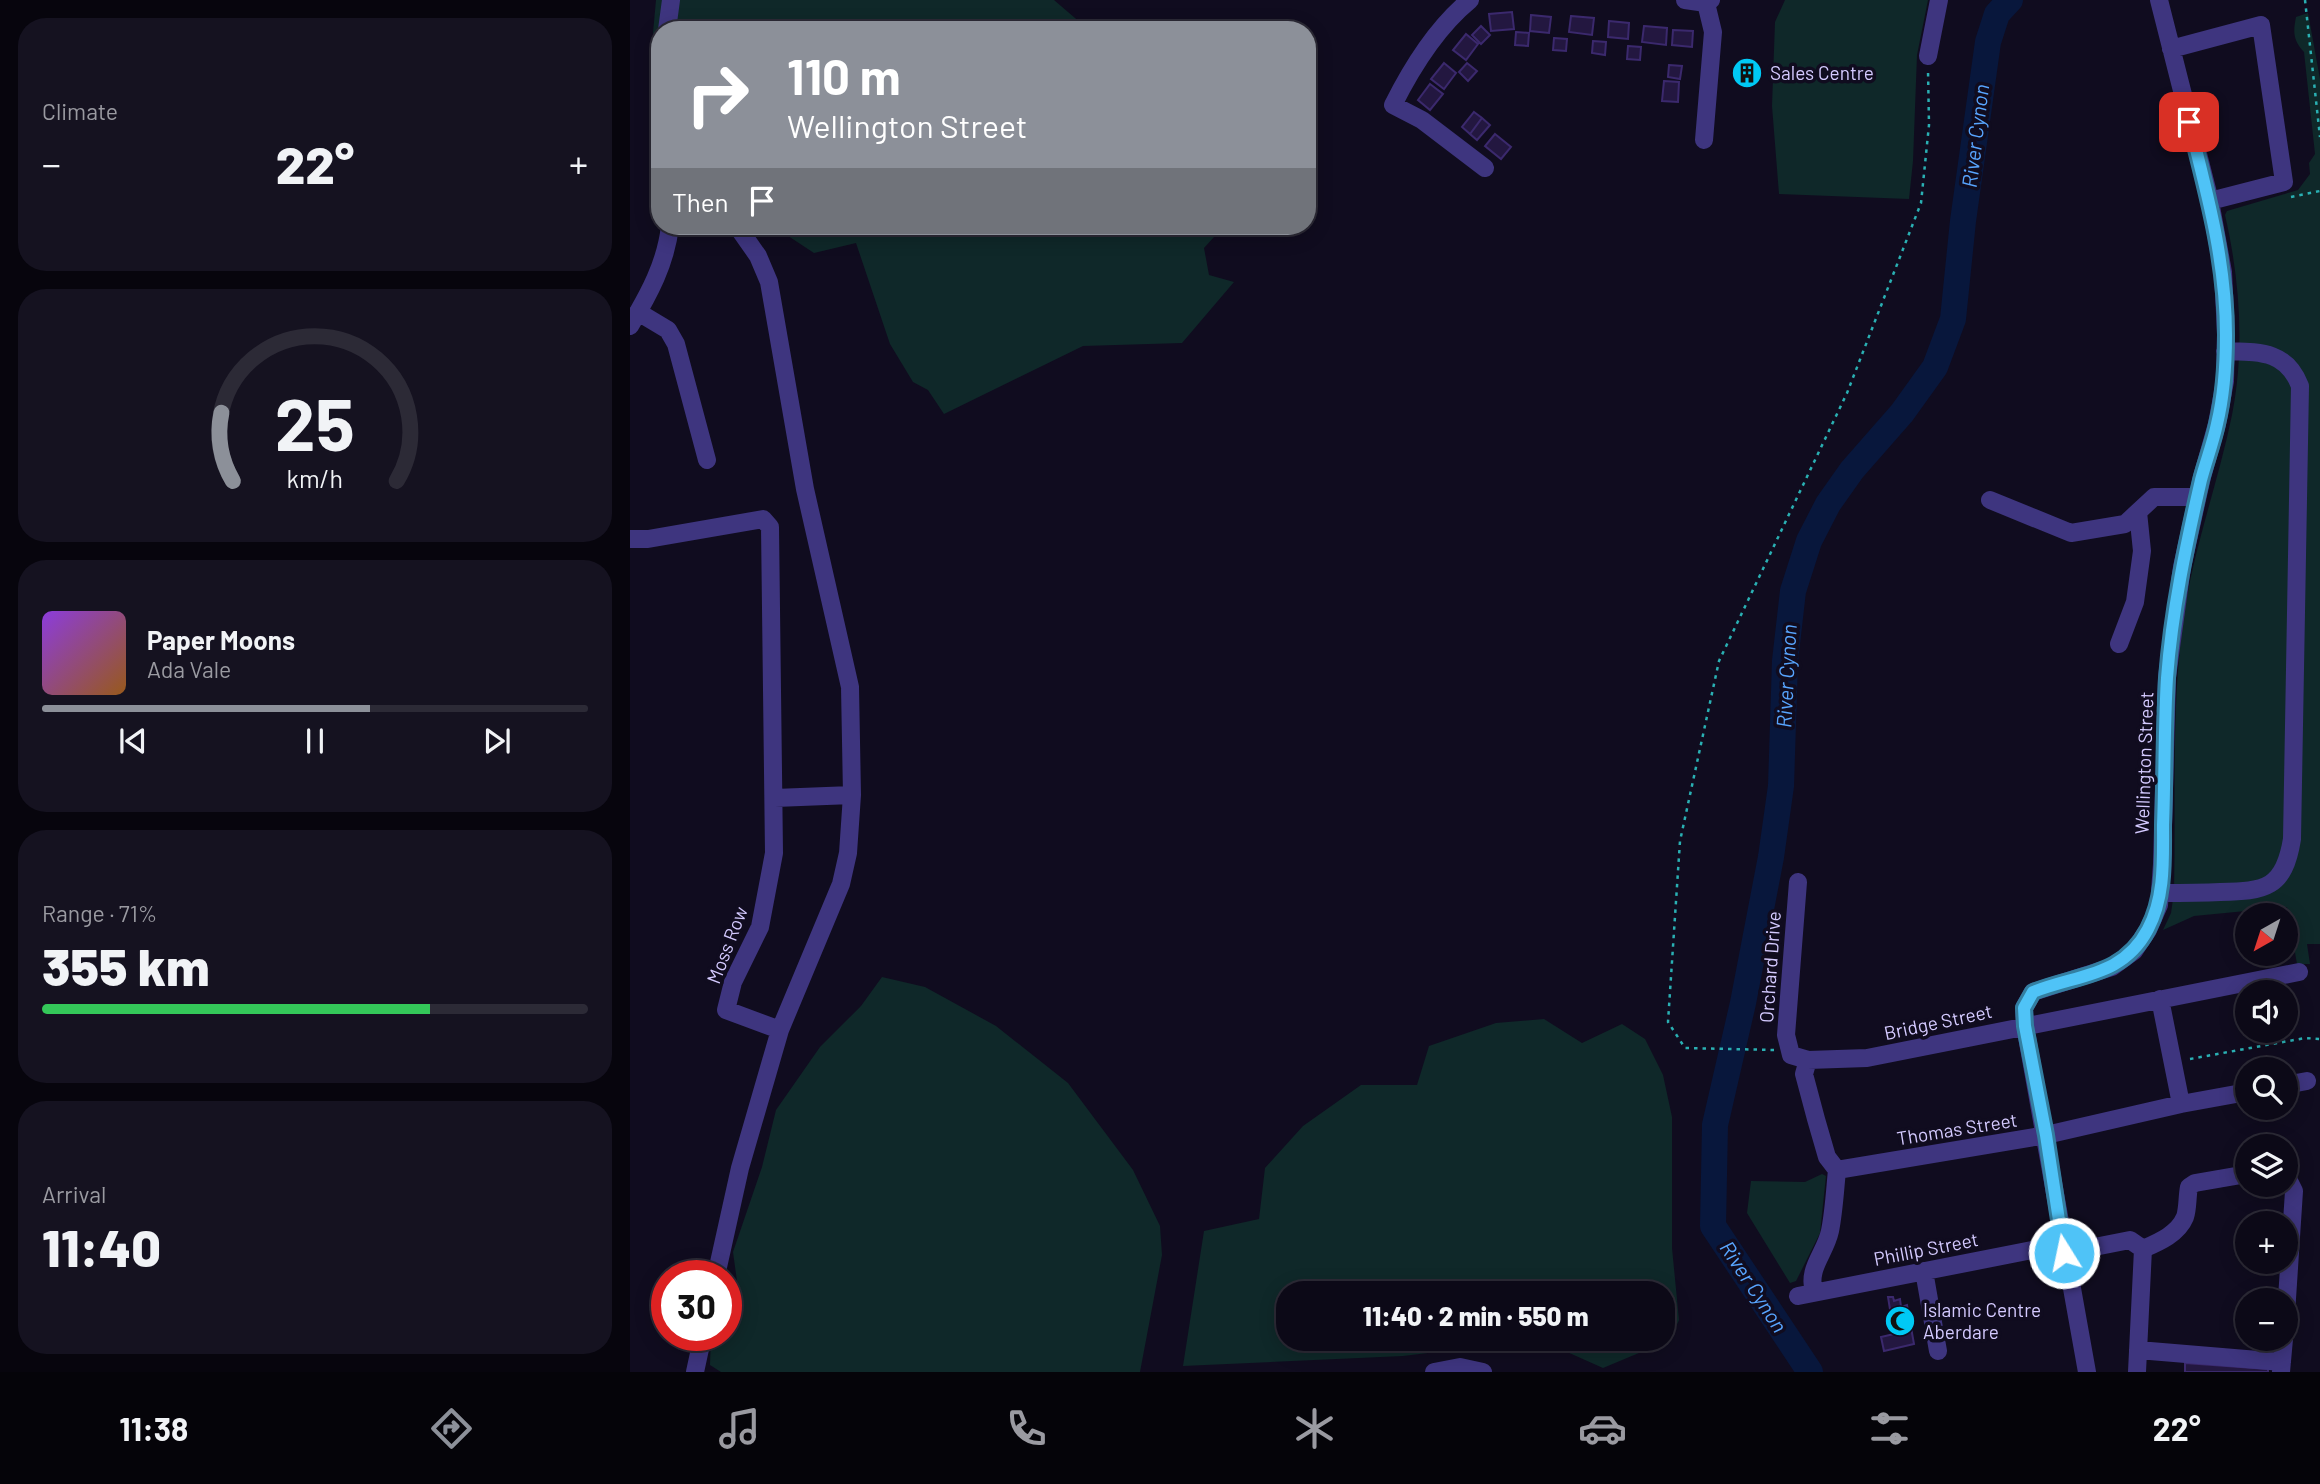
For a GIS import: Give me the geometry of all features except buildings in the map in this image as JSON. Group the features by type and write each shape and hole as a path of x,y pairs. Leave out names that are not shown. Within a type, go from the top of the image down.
{"street":[{"path":"668,21 671,0"},
{"path":"1470,0 1447,22 1407,76 1393,105 1422,120 1485,168"},
{"path":"1685,0 1709,1 1713,32 1704,140"},
{"path":"1928,56 1939,0"},
{"name":"Wellington Street","path":"2087,1372 2024,1008 2033,992 2112,967 2134,951 2148,930 2159,905 2167,677 2182,568 2225,381 2223,272 2210,201 2159,0"},
{"path":"2171,49 2261,25 2284,182 2210,201"},
{"path":"669,235 659,272 634,319 668,330 676,344 707,460"},
{"path":"720,1260 740,1168 780,1030 841,884 848,853 852,795 849,687 805,489 769,282 758,256 743,235"},
{"path":"2160,893 2255,892 2270,884 2282,872 2292,839 2300,386 2295,371 2282,360 2268,354 2225,351"},
{"path":"1990,500 2071,533 2125,524 2154,497 2197,497"},
{"path":"2119,644 2135,602 2142,551 2138,512"},
{"path":"630,539 648,539 763,519 770,527 770,667 775,798 852,795"},
{"name":"Moss Row","path":"775,798 774,853 760,927 733,982 726,1010 780,1030"},
{"name":"Orchard Drive","path":"1798,882 1786,1035 1799,1058 1827,1157 1837,1170"},
{"name":"Bridge Street","path":"1799,1058 1867,1058 2299,972"},
{"path":"2160,999 2181,1104"},
{"path":"2298,1083 2307,1081"},
{"name":"Thomas Street","path":"1837,1170 2046,1135 2235,1094"},
{"name":"Phillip Street","path":"1837,1170 1828,1236 1812,1268 1811,1283 1806,1294 1924,1271 2130,1240 2143,1249"},
{"path":"2137,1372 2143,1249 2171,1235 2180,1224 2185,1217 2189,1187 2195,1183 2235,1176"},
{"path":"2288,1288 2294,1197"},
{"path":"1924,1271 1938,1351"},
{"path":"2138,1350 2282,1367"},
{"path":"695,1372 700,1351"},
{"path":"1434,1372 1460,1367 1483,1372"}],"path":[{"path":"2305,0 2320,137"},
{"path":"1799,1058 1769,1048 1685,1048 1668,1022 1680,841 1719,661 1847,393 1921,203 1929,125 1928,56"},
{"path":"2173,1062 2305,1038 2320,1039"}],"green space":[{"path":"656,0 1054,0 1078,21 654,21"},
{"path":"1785,0 1928,0 1917,55 1909,199 1779,194 1772,106 1775,22"},
{"path":"2308,13 2320,79 2320,944 2307,944 2310,964 2298,964 2298,903 2235,903 2235,912 2194,916 2163,930 2171,913 2174,892 2175,723 2183,622 2192,570 2232,415 2239,365 2237,290 2225,215 2227,211 2298,190 2310,174 2309,163 2315,154 2304,52 2294,32 2296,17"},
{"path":"787,235 1216,235 1204,248 1209,275 1234,282 1182,343 1083,346 944,414 928,390 913,382 890,344 856,243 814,253"},
{"path":"882,977 925,987 996,1026 1068,1083 1133,1170 1160,1226 1162,1255 1140,1372 721,1372 710,1365 710,1351 742,1351 742,1260 734,1260 733,1252 762,1167 776,1110 820,1047 861,1006"},
{"path":"1544,1019 1582,1043 1622,1024 1645,1039 1663,1075 1672,1117 1672,1248 1679,1320 1675,1329 1675,1281 1276,1281 1276,1351 1444,1351 1403,1356 1183,1366 1204,1231 1259,1219 1265,1168 1303,1126 1361,1085 1417,1085 1429,1046 1496,1023"},
{"path":"1822,1174 1826,1176 1820,1233 1796,1281 1790,1283 1747,1213 1751,1181 1805,1182"},
{"path":"1565,1351 1644,1351 1603,1368"}],"waterway":[{"name":"River Cynon","path":"1810,1372 1713,1226 1715,1125 1743,1003 1771,857 1781,786 1785,661 1793,591 1809,541 1828,504 1852,470 1902,413 1935,367 1953,319 1963,221 1988,42 1997,14 2010,0"}],"place":[{"name":"Sales Centre","path":"1747,73"},
{"name":"Islamic Centre Aberdare","path":"1900,1321"}],"route":[{"path":"2064,1253 2024,1008 2033,992 2112,967 2134,951 2148,930 2159,905 2167,677 2182,568 2225,381 2223,272 2210,201 2189,122"}]}
